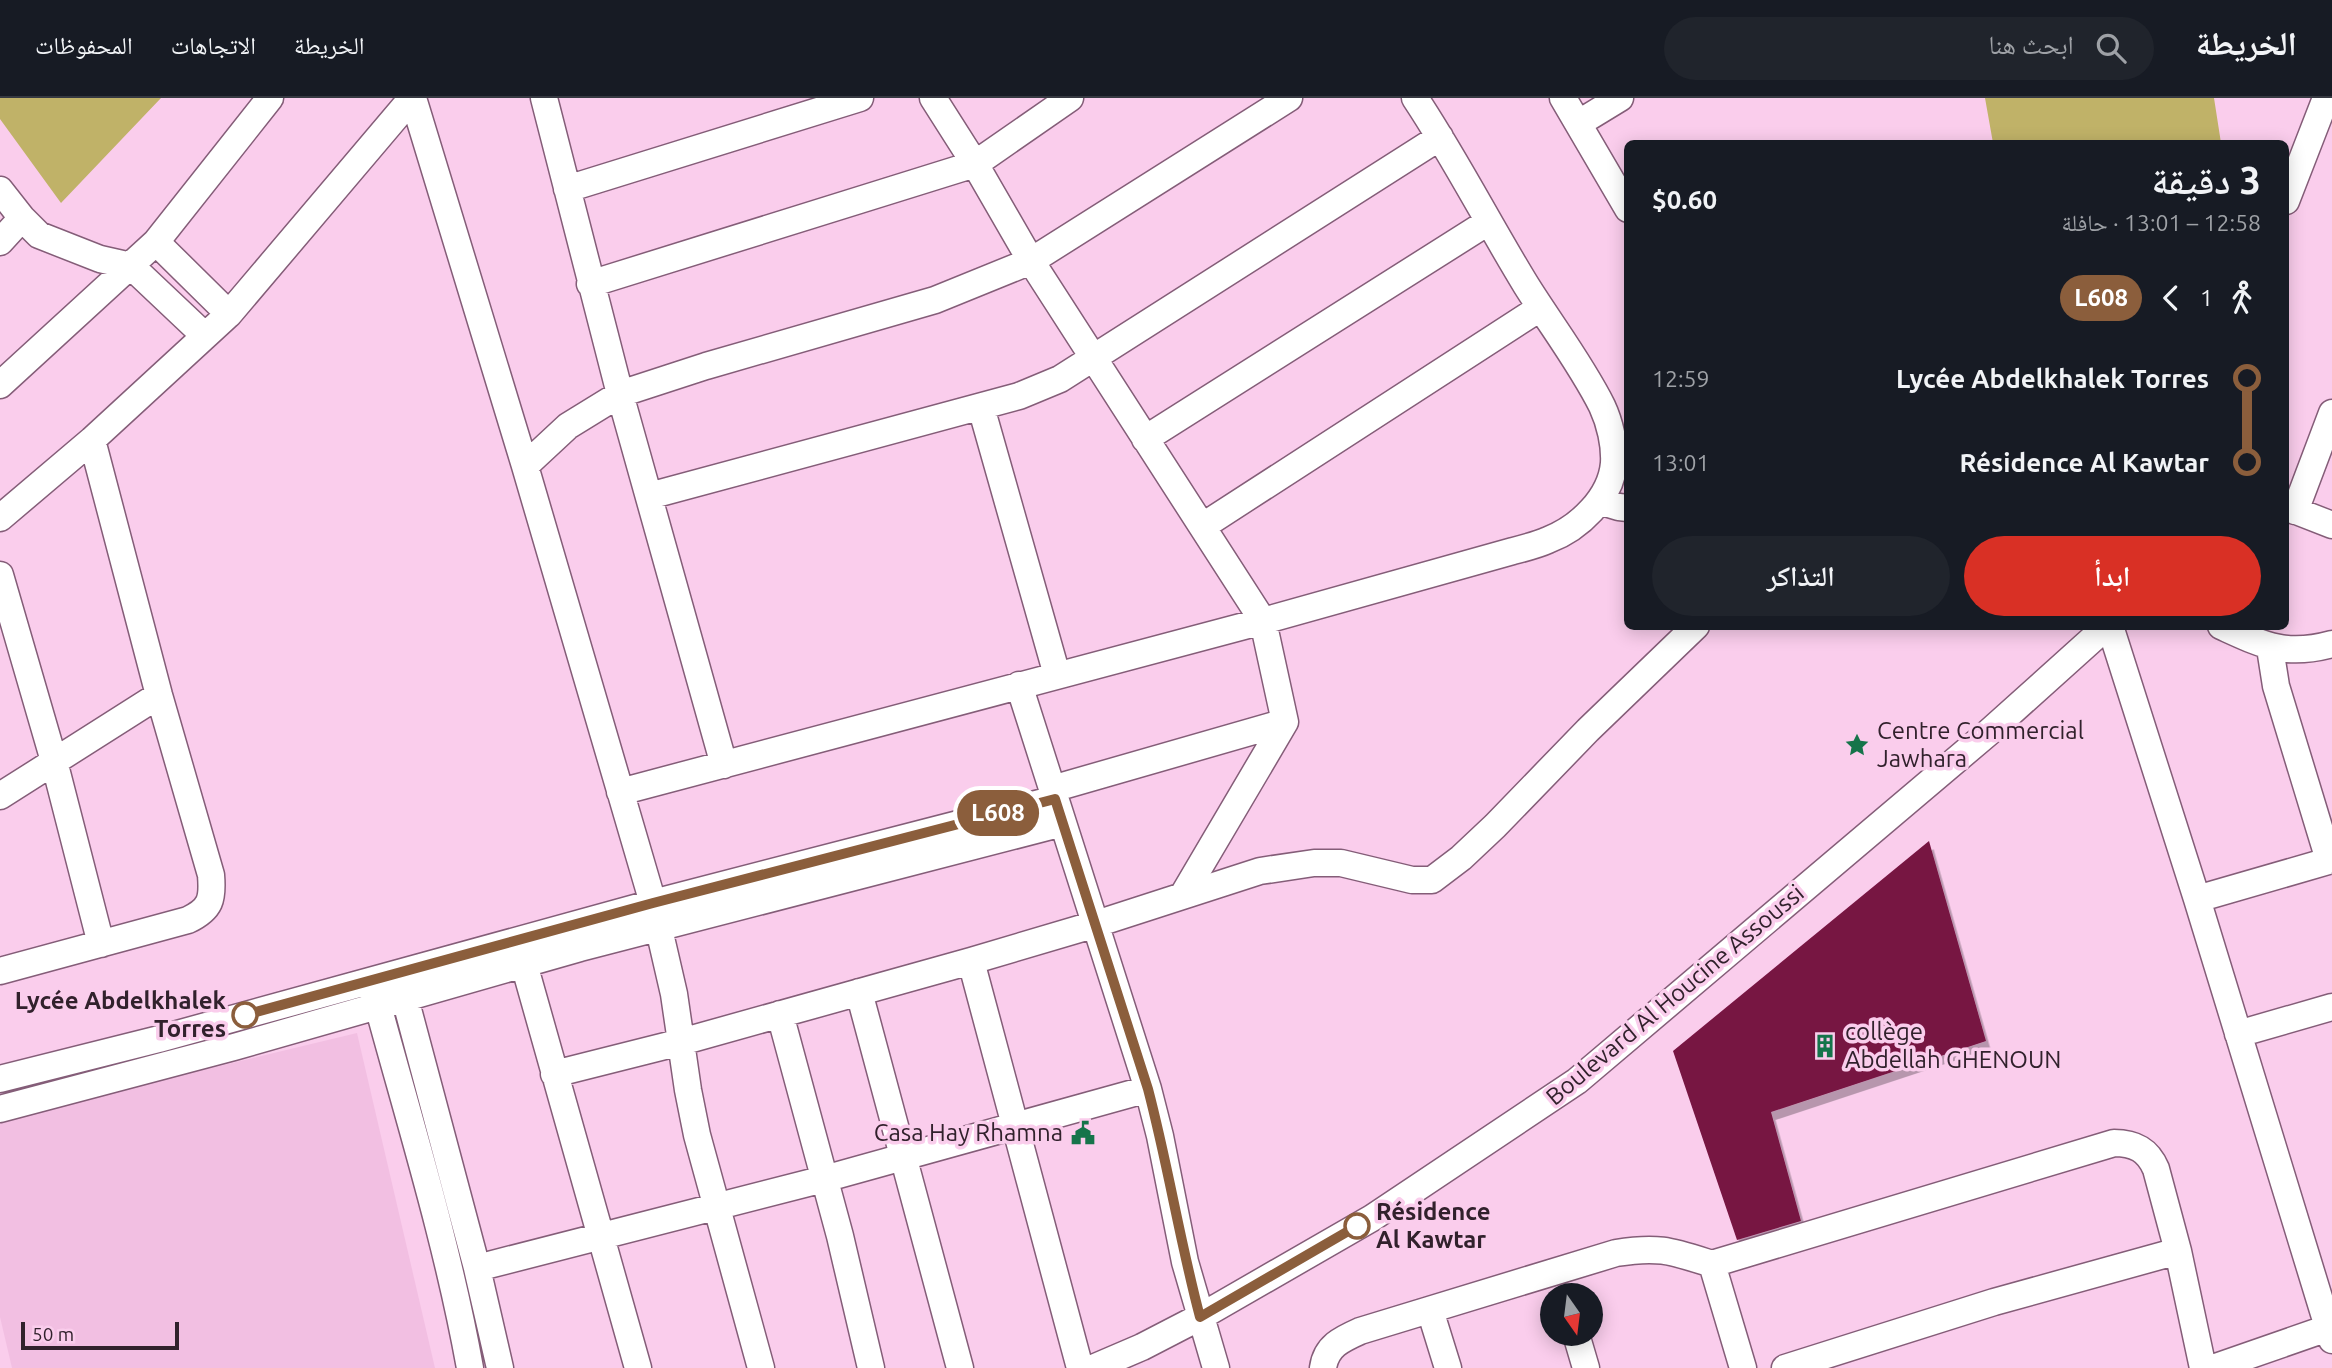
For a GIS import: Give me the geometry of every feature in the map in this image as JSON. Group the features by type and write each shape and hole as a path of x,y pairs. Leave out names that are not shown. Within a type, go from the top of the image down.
{"street":[{"path":"0,385 156,242 270,98"},
{"path":"0,518 92,440 229,314 412,98"},
{"path":"412,98 525,466 656,915 674,993 688,1090 716,1207 761,1368"},
{"path":"544,98 590,284 724,765"},
{"path":"567,190 860,98"},
{"path":"933,98 1031,261 1263,621 1285,722 1183,895"},
{"path":"590,284 975,164 1070,98"},
{"path":"525,466 568,426 620,394 706,366 935,300 1031,261 1289,98"},
{"path":"620,792 1263,621 1549,540 1586,516 1599,501 1610,481 1614,463 1609,426 1602,407 1415,98"},
{"path":"1563,98 1624,202"},
{"path":"1578,123 1620,98"},
{"path":"2289,193 2326,98"},
{"path":"649,496 981,407 1043,386 1093,358 1440,137"},
{"path":"0,190 39,235 100,259 131,266 204,335"},
{"path":"0,242 22,218"},
{"path":"1145,439 1488,222"},
{"path":"156,242 229,314"},
{"path":"1203,526 1540,308"},
{"path":"981,407 1057,676"},
{"path":"2332,413 2290,509 2332,525"},
{"path":"0,971 188,920 205,910 212,891 211,875 159,695 92,440"},
{"path":"1599,501 1624,508"},
{"path":"0,575 54,761 101,944"},
{"path":"554,1074 681,1042 971,961 1097,924 1260,871 1314,863 1340,863 1412,880 1426,881 1438,877 1513,808 1588,730 1692,630"},
{"name":"Boulevard Al Houcine Assoussi","path":"1093,1368 1142,1347 1200,1317 1372,1218 1577,1081 1988,733 2104,630"},
{"path":"2110,630 2330,1334 2213,1368"},
{"path":"2230,630 2270,648 2295,651 2332,644"},
{"path":"2196,899 2331,860 2276,687 2270,648"},
{"path":"1019,685 1148,1089 1163,1149 1185,1262 1216,1368"},
{"path":"0,796 159,695"},
{"path":"0,1079 146,1042 398,972 656,915 1056,803 1285,722"},
{"path":"0,1109 234,1047 524,964 656,915"},
{"path":"971,961 1080,1368"},
{"path":"524,964 638,1368"},
{"path":"398,972 477,1268 500,1368"},
{"path":"370,979 419,1146 470,1368"},
{"path":"859,992 960,1368"},
{"path":"2238,1034 2332,1007"},
{"path":"780,1014 871,1368"},
{"path":"477,1268 824,1179 1148,1089"},
{"path":"1561,1283 1616,1253 1642,1249 1662,1249 1712,1264 2114,1143 2130,1144 2151,1157 2160,1181 2203,1368"},
{"path":"1785,1368 1994,1302 2178,1251"},
{"path":"1712,1264 1743,1368"},
{"path":"1323,1368 1330,1349 1342,1339 1370,1328 1430,1310 1540,1287"},
{"path":"1430,1310 1448,1368"},
{"path":"1580,1346 1586,1368"}],"shaded area":[{"path":"0,98 161,98 61,203 0,119"},
{"path":"1985,98 2214,98 2221,140 1992,140"},
{"name":"Lycée Abdelkhalek Torres","path":"357,1033 435,1368 12,1368 0,1317 0,1119"}],"building":[{"name":"collège Abdellah GHENOUN","path":"1929,841 1986,1041 1771,1112 1801,1221 1737,1240 1673,1051"}],"bus line":[{"name":"L608","path":"245,1015 653,903 1055,799 1148,1089 1185,1262 1200,1317 1357,1226"}],"place":[{"name":"Centre Commercial Jawhara","path":"1857,745"},
{"name":"Lycée Abdelkhalek Torres","path":"245,1015"},
{"name":"collège Abdellah GHENOUN","path":"1825,1046"},
{"name":"Casa Hay Rhamna","path":"1083,1133"},
{"name":"Résidence Al Kawtar","path":"1357,1226"}]}
